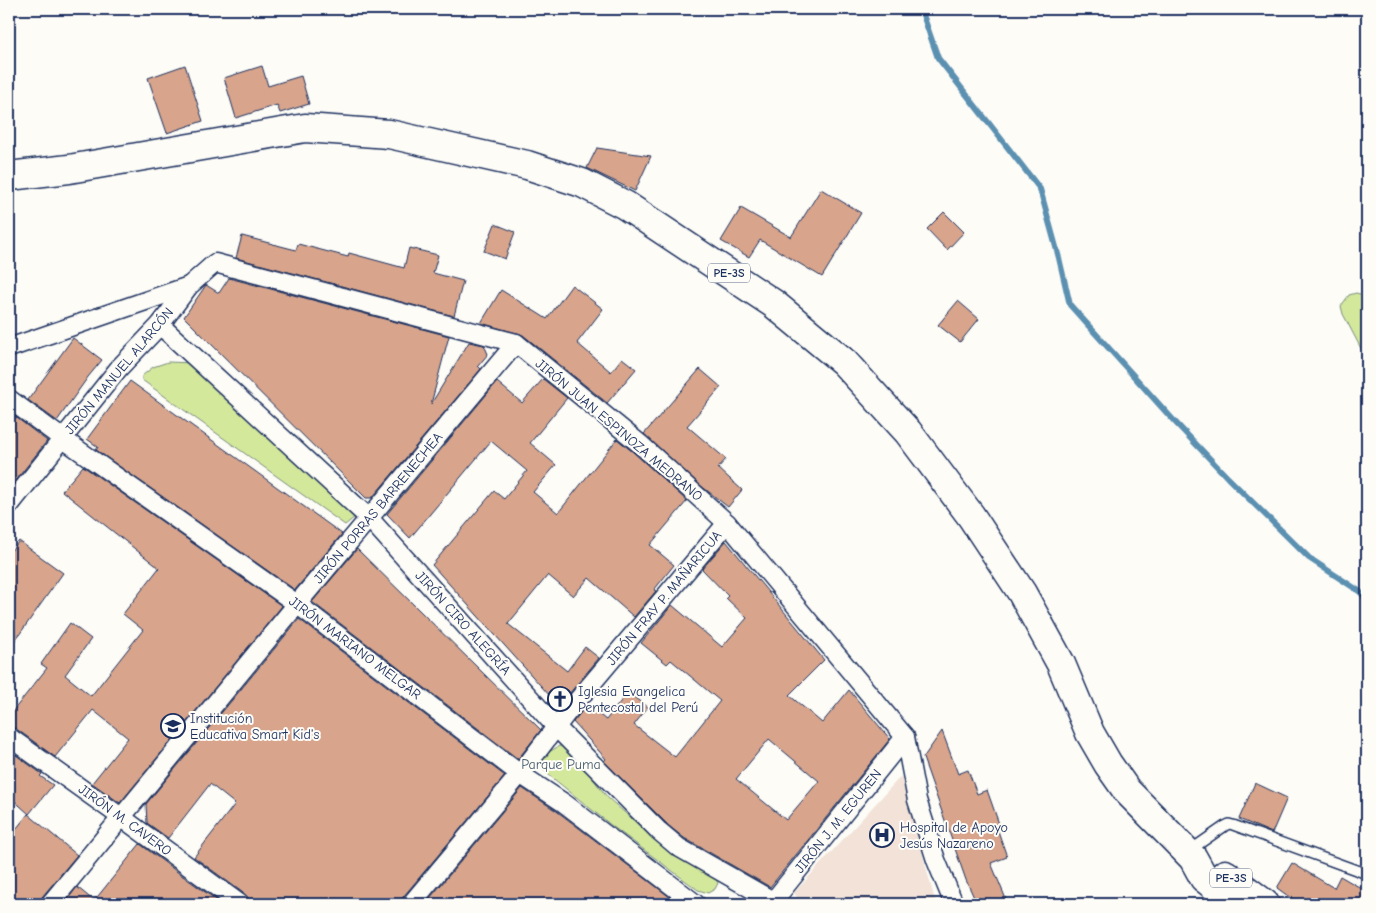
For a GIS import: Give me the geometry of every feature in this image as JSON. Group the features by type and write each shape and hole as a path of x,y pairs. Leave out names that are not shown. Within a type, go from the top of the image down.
{"highway":[{"name":"PE-3S","path":"9,176 69,168 305,128 389,134 527,166 582,182 625,205 774,304 844,362 908,432 971,516 1022,593 1061,664 1090,733 1108,764 1127,791 1190,855 1204,878 1237,904"},
{"name":"PE-3S","path":"1190,855 1214,865 1265,904"}],"street":[{"name":"JIRÓN MANUEL ALARCÓN","path":"9,506 119,368 160,325 189,286 215,263"},
{"name":"JIRÓN JUAN ESPINOZA MEDRANO","path":"215,263 516,343 640,444 727,522 905,738 917,800 936,860 954,904"},
{"path":"9,348 189,286"},
{"name":"JIRÓN CIRO ALEGRÍA","path":"160,325 370,518 556,728 659,831 678,847 774,903"},
{"name":"JIRÓN PORRAS BARRENECHEA","path":"50,904 297,604 516,343"},
{"name":"JIRÓN MARIANO MELGAR","path":"9,399 63,440 297,604 520,774 564,804 696,904"},
{"name":"JIRÓN FRAY P. MAÑARICUA","path":"411,904 727,522"},
{"name":"JIRÓN M. CAVERO","path":"9,737 121,816 240,904"},
{"name":"JIRÓN J. M. EGUREN","path":"774,903 905,738"}],"lane":[{"path":"1190,855 1225,826 1233,824 1367,874"}],"shaded area":[{"name":"Hospital de Apoyo Jesús Nazareno","path":"901,776 936,904 801,903 794,893"}],"green space":[{"path":"1356,293 1367,296 1367,360 1343,314 1341,306 1349,295"},
{"path":"168,362 193,363 355,517 345,525 142,380 142,376 153,367"},
{"name":"Parque Puma","path":"559,746 567,746 608,798 648,833 675,852 713,874 718,883 715,889 708,893 698,890 612,826 549,775 543,768 543,758"}],"building":[{"path":"185,65 203,121 167,133 148,78"},
{"path":"262,66 268,86 301,76 309,104 280,113 277,105 236,118 224,78"},
{"path":"597,148 651,156 635,191 587,168"},
{"path":"821,189 861,213 822,277 760,240 749,257 721,241 741,208 791,237"},
{"path":"944,212 964,232 947,250 927,229"},
{"path":"495,224 515,232 505,259 484,251"},
{"path":"242,236 296,250 298,244 348,257 349,253 404,268 409,248 438,255 433,273 463,281 454,316 236,258"},
{"path":"229,278 449,336 431,404 469,342 484,345 488,354 478,366 481,369 372,498 366,498 184,317 206,285 219,293"},
{"path":"572,285 603,309 577,343 611,372 622,358 636,369 607,403 523,335 481,323 501,290 547,319"},
{"path":"958,301 979,319 960,342 938,325"},
{"path":"73,338 102,360 57,421 28,400"},
{"path":"700,369 721,387 687,426 726,459 718,468 742,490 728,507 700,485 644,434"},
{"path":"543,379 567,398 530,443 556,465 533,492 558,513 617,439 687,501 650,545 674,565 654,590 656,591 634,617 589,578 573,596 548,575 508,624 567,671 585,647 599,658 559,706 432,565 494,491 504,499 527,471 491,441 410,538 387,514 497,382 522,403"},
{"path":"130,381 342,534 295,590 96,450 98,447 87,439"},
{"path":"9,412 47,441 9,489"},
{"path":"83,466 282,606 120,803 92,783 128,738 93,710 55,757 15,728 9,727 9,716 47,668 41,664 70,623 91,639 65,675 91,696 143,630 123,614 159,568 62,491"},
{"path":"19,541 63,573 9,649 9,553"},
{"path":"726,541 824,660 789,695 822,723 849,690 890,739 770,887 684,838 669,826 604,761 606,759 573,722 587,705 606,720 628,692 648,707 634,725 675,757 720,701 671,660 667,664 641,643 672,605 722,647 747,618 726,598 728,596 702,569","holes":["769,739 819,781 786,820 736,779"]},
{"path":"357,549 541,730 518,759 312,602"},
{"path":"299,619 505,776 403,897 401,904 250,904 246,895 194,857 235,804 210,784 168,838 147,823 146,804"},
{"path":"942,731 958,774 968,770 977,794 987,790 999,824 996,825 1007,857 991,863 1008,904 977,904 966,880 923,758"},
{"path":"9,750 42,774 40,776 53,785 29,814 9,796"},
{"path":"1255,783 1287,798 1272,833 1239,819"},
{"path":"522,788 558,812 679,904 425,904"},
{"path":"28,814 77,855 42,897 40,904 9,904 9,838"},
{"path":"140,844 222,904 64,904 77,887 94,901"},
{"path":"1292,863 1334,888 1340,876 1366,891 1359,903 1362,904 1299,904 1277,888"}],"waterway":[{"path":"921,9 938,58 1040,189 1070,305 1228,478 1309,558 1359,591 1367,599"}],"place":[{"name":"Iglesia Evangelica Pentecostal del Perú","path":"560,699"},
{"name":"Institución Educativa Smart Kid's","path":"173,726"},
{"name":"Hospital de Apoyo Jesús Nazareno","path":"882,835"}]}
